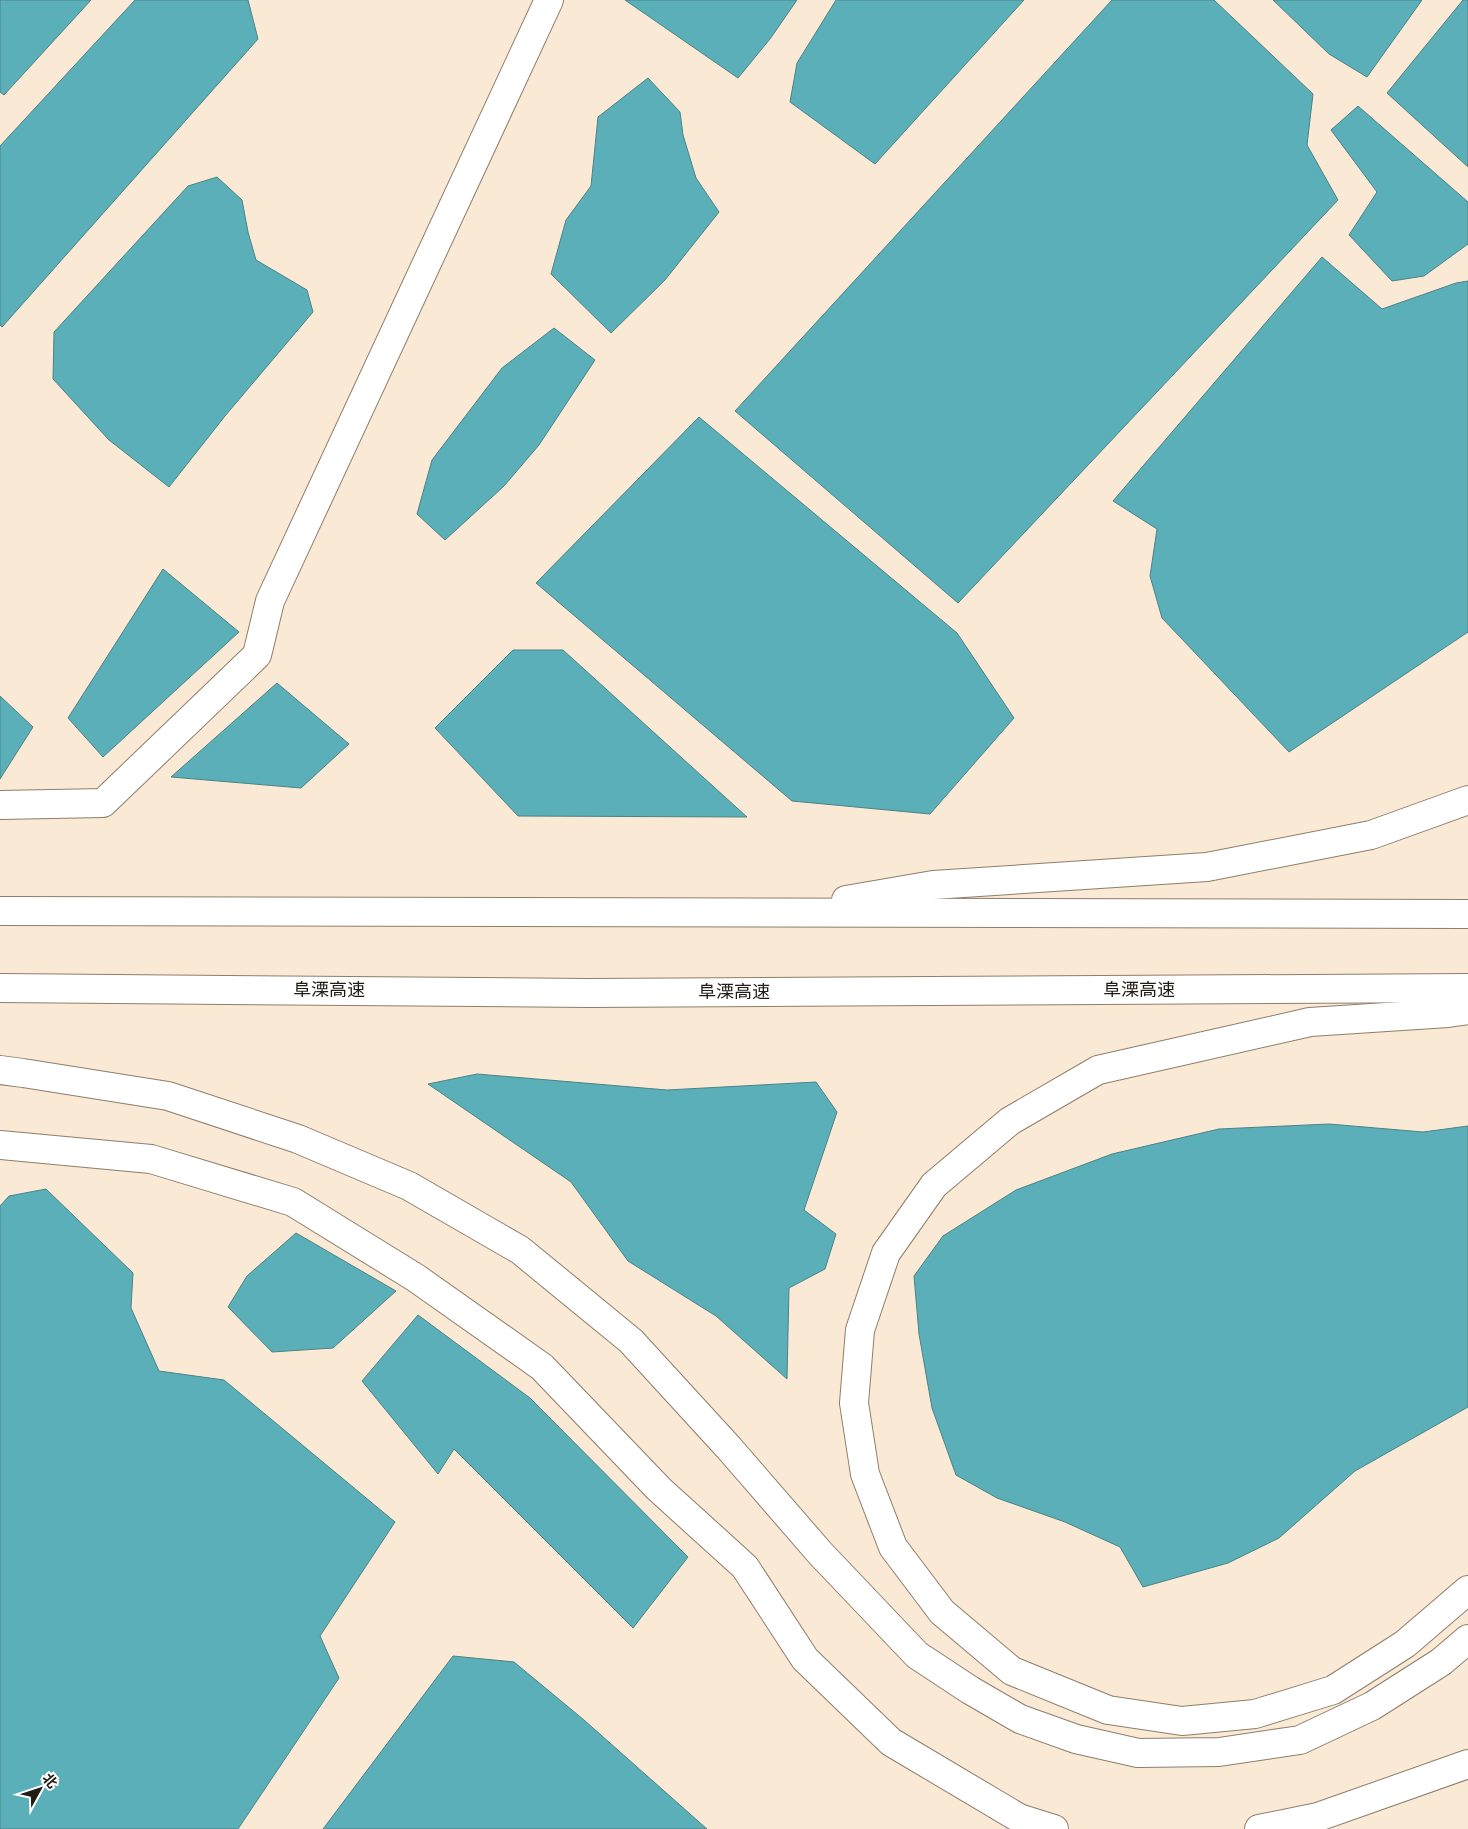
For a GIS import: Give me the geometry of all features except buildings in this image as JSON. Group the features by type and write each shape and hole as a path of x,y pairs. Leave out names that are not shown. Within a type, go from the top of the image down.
{"main road":[{"path":"0,805 103,803 257,655 270,601 549,0"},
{"path":"772,912 932,885 1207,867 1371,836 1468,800"},
{"path":"0,911 1468,914"},
{"name":"阜溧高速","path":"0,988 578,992 1468,988"},
{"path":"1468,1010 1310,1022 1098,1070 1010,1121 934,1185 886,1253 860,1330 854,1403 865,1474 893,1547 942,1612 1012,1671 1108,1710 1191,1720 1255,1714 1333,1690 1405,1644 1468,1590"},
{"path":"0,1070 168,1096 298,1139 409,1186 520,1250 631,1341 729,1448 820,1553 917,1655 970,1690 1020,1719 1076,1739 1138,1753 1219,1752 1300,1740 1372,1706 1441,1662 1468,1639"},
{"path":"0,1145 151,1159 293,1202 416,1278 542,1367 659,1489 745,1567 805,1659 891,1742 1019,1818 1054,1829"},
{"path":"1259,1829 1318,1817 1468,1764"}],"water":[{"path":"0,0 91,0 4,95 0,92"},
{"path":"135,0 248,0 258,39 2,327 0,325 0,146"},
{"path":"625,0 797,0 770,39 738,78"},
{"path":"836,0 1024,0 875,164 790,102 797,63"},
{"path":"1112,0 1214,0 1313,94 1307,145 1338,200 958,603 735,411"},
{"path":"1273,0 1422,0 1367,77 1329,54"},
{"path":"1463,0 1468,0 1468,167 1387,93"},
{"path":"648,78 680,112 683,135 696,178 719,212 665,280 611,333 551,274 566,220 591,186 598,117"},
{"path":"1358,106 1468,202 1468,244 1424,276 1392,281 1349,235 1377,192 1331,130"},
{"path":"217,177 242,200 256,260 307,290 313,312 225,416 169,487 109,440 53,379 54,332 188,186"},
{"path":"1322,257 1382,309 1456,283 1468,281 1468,632 1289,752 1162,618 1150,576 1157,529 1113,501"},
{"path":"554,328 595,360 539,445 504,486 445,540 417,514 432,460 502,368"},
{"path":"699,417 957,633 1014,718 930,814 792,801 536,583"},
{"path":"163,569 239,632 103,757 68,718"},
{"path":"513,650 563,650 747,817 518,816 435,728"},
{"path":"277,683 349,744 301,788 171,777"},
{"path":"0,696 33,727 0,779"},
{"path":"477,1074 667,1090 816,1082 837,1112 804,1210 836,1234 825,1269 789,1288 787,1379 716,1316 628,1261 571,1182 428,1084"},
{"path":"1329,1124 1423,1132 1468,1126 1468,1407 1355,1471 1279,1538 1228,1563 1143,1587 1120,1547 1065,1522 997,1498 956,1475 932,1408 919,1334 914,1276 943,1236 1016,1190 1112,1154 1219,1129"},
{"path":"46,1189 133,1273 131,1308 159,1371 224,1380 395,1522 320,1636 339,1678 238,1829 0,1829 0,1206 9,1196"},
{"path":"296,1233 396,1291 333,1348 272,1352 228,1307 247,1276"},
{"path":"418,1315 530,1398 688,1557 633,1628 454,1449 438,1474 362,1381"},
{"path":"453,1656 514,1662 584,1720 707,1829 323,1829"}]}
